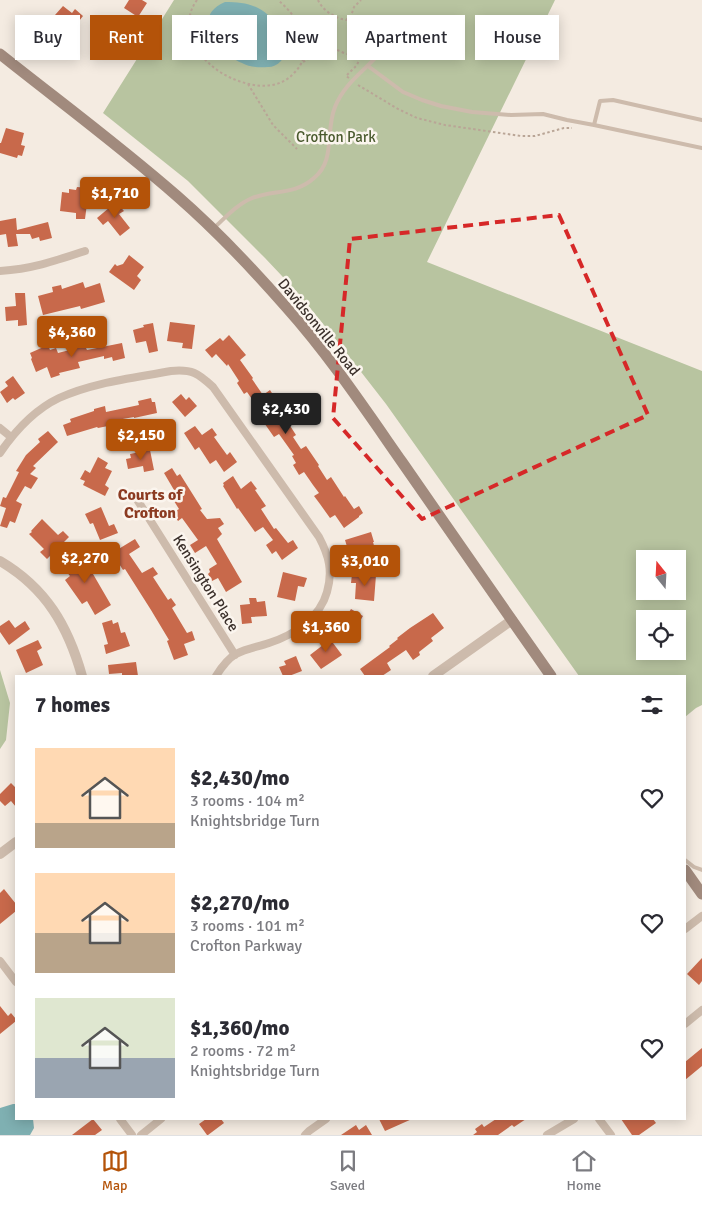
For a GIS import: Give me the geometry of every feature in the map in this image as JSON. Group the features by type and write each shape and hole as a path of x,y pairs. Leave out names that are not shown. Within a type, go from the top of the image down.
{"main road":[{"name":"Davidsonville Road","path":"0,54 178,197 213,229 288,309 325,354 369,415 550,675"},
{"path":"686,871 702,894"}],"street":[{"path":"0,271 47,264 85,251"},
{"path":"0,453 11,437 44,407 58,398 98,385 184,370 194,372 213,387 319,537 327,552 330,580 326,598 318,612 306,624 271,643 245,650 235,655 227,661 217,675"},
{"path":"0,428 11,437"},
{"name":"Kensington Place","path":"138,501 235,655"},
{"path":"0,561 18,572 48,602 62,622 73,647 82,675"},
{"path":"434,675 512,620"},
{"path":"0,854 15,843"},
{"path":"686,928 702,916"},
{"path":"0,961 15,981"},
{"path":"686,1023 702,1010"},
{"path":"121,1120 132,1135"},
{"path":"141,1135 160,1120"},
{"path":"305,1135 325,1120"},
{"path":"547,1135 572,1120"},
{"path":"600,1120 611,1135"}],"lane":[{"path":"213,229 237,207 250,199 261,195 293,190 306,184 322,171 327,161 330,124 338,98 352,80 374,60"},
{"path":"368,66 403,92 442,106 472,112 511,115 543,114 702,148"},
{"path":"594,124 600,101 613,100 702,120"},
{"path":"686,861 702,870"}],"path":[{"path":"197,0 188,23 199,52 213,68 235,80 262,86 274,85 292,76 302,63 307,60"},
{"path":"278,0 293,15"},
{"path":"318,0 329,13 346,20 351,16 354,7 362,0"},
{"path":"248,84 273,125 297,149"}],"highlighted area":[{"path":"559,215 648,415 422,519 333,418 350,239"}],"green space":[{"name":"Crofton Park","path":"174,0 555,0 548,15 475,15 475,60 526,60 427,262 702,371 702,705 686,716 686,675 578,675 386,404 298,293 188,181 103,113 136,60 162,60 162,19"},
{"path":"0,670 10,703 6,740 0,749"}],"water":[{"path":"225,2 250,5 264,12 268,15 267,60 281,61 275,66 258,67 237,60 257,60 257,15 210,15 214,9"},
{"path":"15,1104 15,1120 33,1120 34,1128 30,1135 0,1135 0,1108"}],"building":[{"path":"129,0 142,0 147,3 139,15 135,15 124,8"},
{"path":"63,6 72,13 75,9 83,16 80,20 80,15 55,15"},
{"path":"6,128 24,133 21,145 25,146 22,156 18,155 17,158 0,153 0,143"},
{"path":"77,187 89,188 85,219 76,219 76,213 60,211 62,192 69,193 69,189 76,190"},
{"path":"116,202 124,211 119,214 130,228 120,236 108,221 103,225 97,218"},
{"path":"16,218 17,230 48,222 52,238 40,241 39,237 32,239 30,234 16,234 18,246 8,247 6,234 0,235 0,221"},
{"path":"129,255 144,267 137,276 141,280 134,290 109,272 115,264 117,266 123,264"},
{"path":"83,282 85,288 100,283 105,302 81,309 80,306 43,315 38,296 53,292 52,287 61,285 62,289"},
{"path":"15,293 25,293 27,325 18,326 18,320 6,321 5,307 16,306"},
{"path":"170,322 195,325 192,349 182,348 183,343 167,341"},
{"path":"153,323 158,351 149,353 146,341 136,343 133,330"},
{"path":"229,335 246,355 240,360 263,395 270,390 275,398 268,402 281,421 285,418 296,435 293,437 301,449 306,446 327,480 331,477 354,509 359,506 363,513 344,528 335,515 330,518 314,496 319,493 304,472 299,475 293,465 296,463 292,456 294,455 279,434 274,437 255,410 258,408 247,392 244,394 237,383 239,381 228,364 227,366 216,354 212,358 205,350 220,338 223,341"},
{"path":"122,343 125,358 113,361 112,357 104,359 104,356 78,362 80,368 59,373 60,375 51,378 47,367 36,372 30,353 48,345 50,350 56,348 58,353 85,346 87,350"},
{"path":"13,376 25,393 7,403 0,392 8,386 5,382"},
{"path":"181,394 186,400 189,397 197,406 185,417 172,402"},
{"path":"151,398 152,402 155,402 157,413 117,420 118,424 97,427 67,436 63,425 71,422 70,419 105,406 106,412 139,405 138,401"},
{"path":"195,426 202,435 212,428 217,435 214,437 227,455 230,452 237,462 224,472 216,460 210,464 199,447 195,450 184,433"},
{"path":"48,431 58,442 33,466 36,468 30,474 38,478 31,489 25,486 16,501 22,504 15,523 10,521 7,528 0,526 6,508 0,506 3,497 6,498 19,472 16,471 26,455 40,442 38,439"},
{"path":"150,450 154,470 144,472 143,466 128,469 126,459 131,458 130,454"},
{"path":"98,457 108,463 105,468 112,471 105,485 109,488 105,496 83,485 85,481 80,479 85,470 90,473"},
{"path":"172,468 177,476 180,474 207,519 220,518 224,524 218,528 222,534 217,539 242,582 226,592 218,578 212,581 208,574 210,572 209,569 217,564 206,546 195,553 190,545 198,540 182,518 178,521 173,513 179,509 169,493 174,490 164,473"},
{"path":"233,476 241,489 251,481 266,506 261,509 274,529 276,528 288,543 293,540 298,548 282,560 276,551 272,554 266,545 273,540 263,527 255,532 237,509 223,486 223,483"},
{"path":"101,507 109,526 114,524 118,533 100,540 93,523 90,524 85,514"},
{"path":"42,519 58,535 63,531 69,537 47,559 40,552 44,549 29,534"},
{"path":"371,532 376,553 364,557 360,546 348,550 345,540"},
{"path":"135,539 140,547 129,554 142,573 153,567 158,574 153,577 168,600 171,598 176,605 172,608 187,633 192,631 195,640 184,644 188,655 174,660 167,641 169,640 125,569 123,570 112,553"},
{"path":"74,552 93,574 111,605 95,615 87,601 82,604 65,580 70,576 60,564"},
{"path":"283,572 307,578 304,587 298,586 295,601 277,597"},
{"path":"352,574 376,575 374,601 355,599 356,583 351,583"},
{"path":"249,598 256,598 257,602 265,601 267,616 251,617 252,623 242,624 240,605 250,604"},
{"path":"351,609 363,616 350,638 334,628 338,620 343,622"},
{"path":"433,613 444,628 431,638 433,641 419,652 420,655 413,660 406,650 387,663 391,670 384,675 364,675 360,669 390,647 397,638"},
{"path":"9,620 15,628 25,621 30,629 9,645 0,632 0,626"},
{"path":"112,620 113,624 118,622 121,633 125,632 130,646 106,654 104,645 108,644 102,623"},
{"path":"327,635 342,655 321,669 310,655 323,645 320,640"},
{"path":"38,640 42,648 37,651 43,665 26,673 16,650"},
{"path":"296,656 302,671 292,675 283,675 279,667 286,665 284,661"},
{"path":"136,662 138,675 109,674 108,665"},
{"path":"11,783 15,787 15,806 11,801 5,806 0,801 0,794"},
{"path":"4,889 15,903 15,912 0,924 0,893"},
{"path":"702,958 702,981 699,985 687,974"},
{"path":"0,1006 8,1016 11,1013 15,1018 15,1022 0,1034"},
{"path":"702,1048 702,1066 686,1079 686,1061"},
{"path":"92,1120 102,1130 95,1135 72,1135"},
{"path":"205,1120 222,1120 224,1123 208,1135 199,1124"},
{"path":"380,1120 410,1120 385,1131"},
{"path":"494,1120 524,1120 514,1127 512,1125 498,1135 473,1135 477,1132 475,1129 482,1124 484,1127"},
{"path":"622,1120 654,1120 656,1123 639,1135 632,1135"},
{"path":"356,1125 359,1130 366,1125 372,1135 341,1135"}],"district":[{"name":"Courts of Crofton","path":"150,504"}]}
